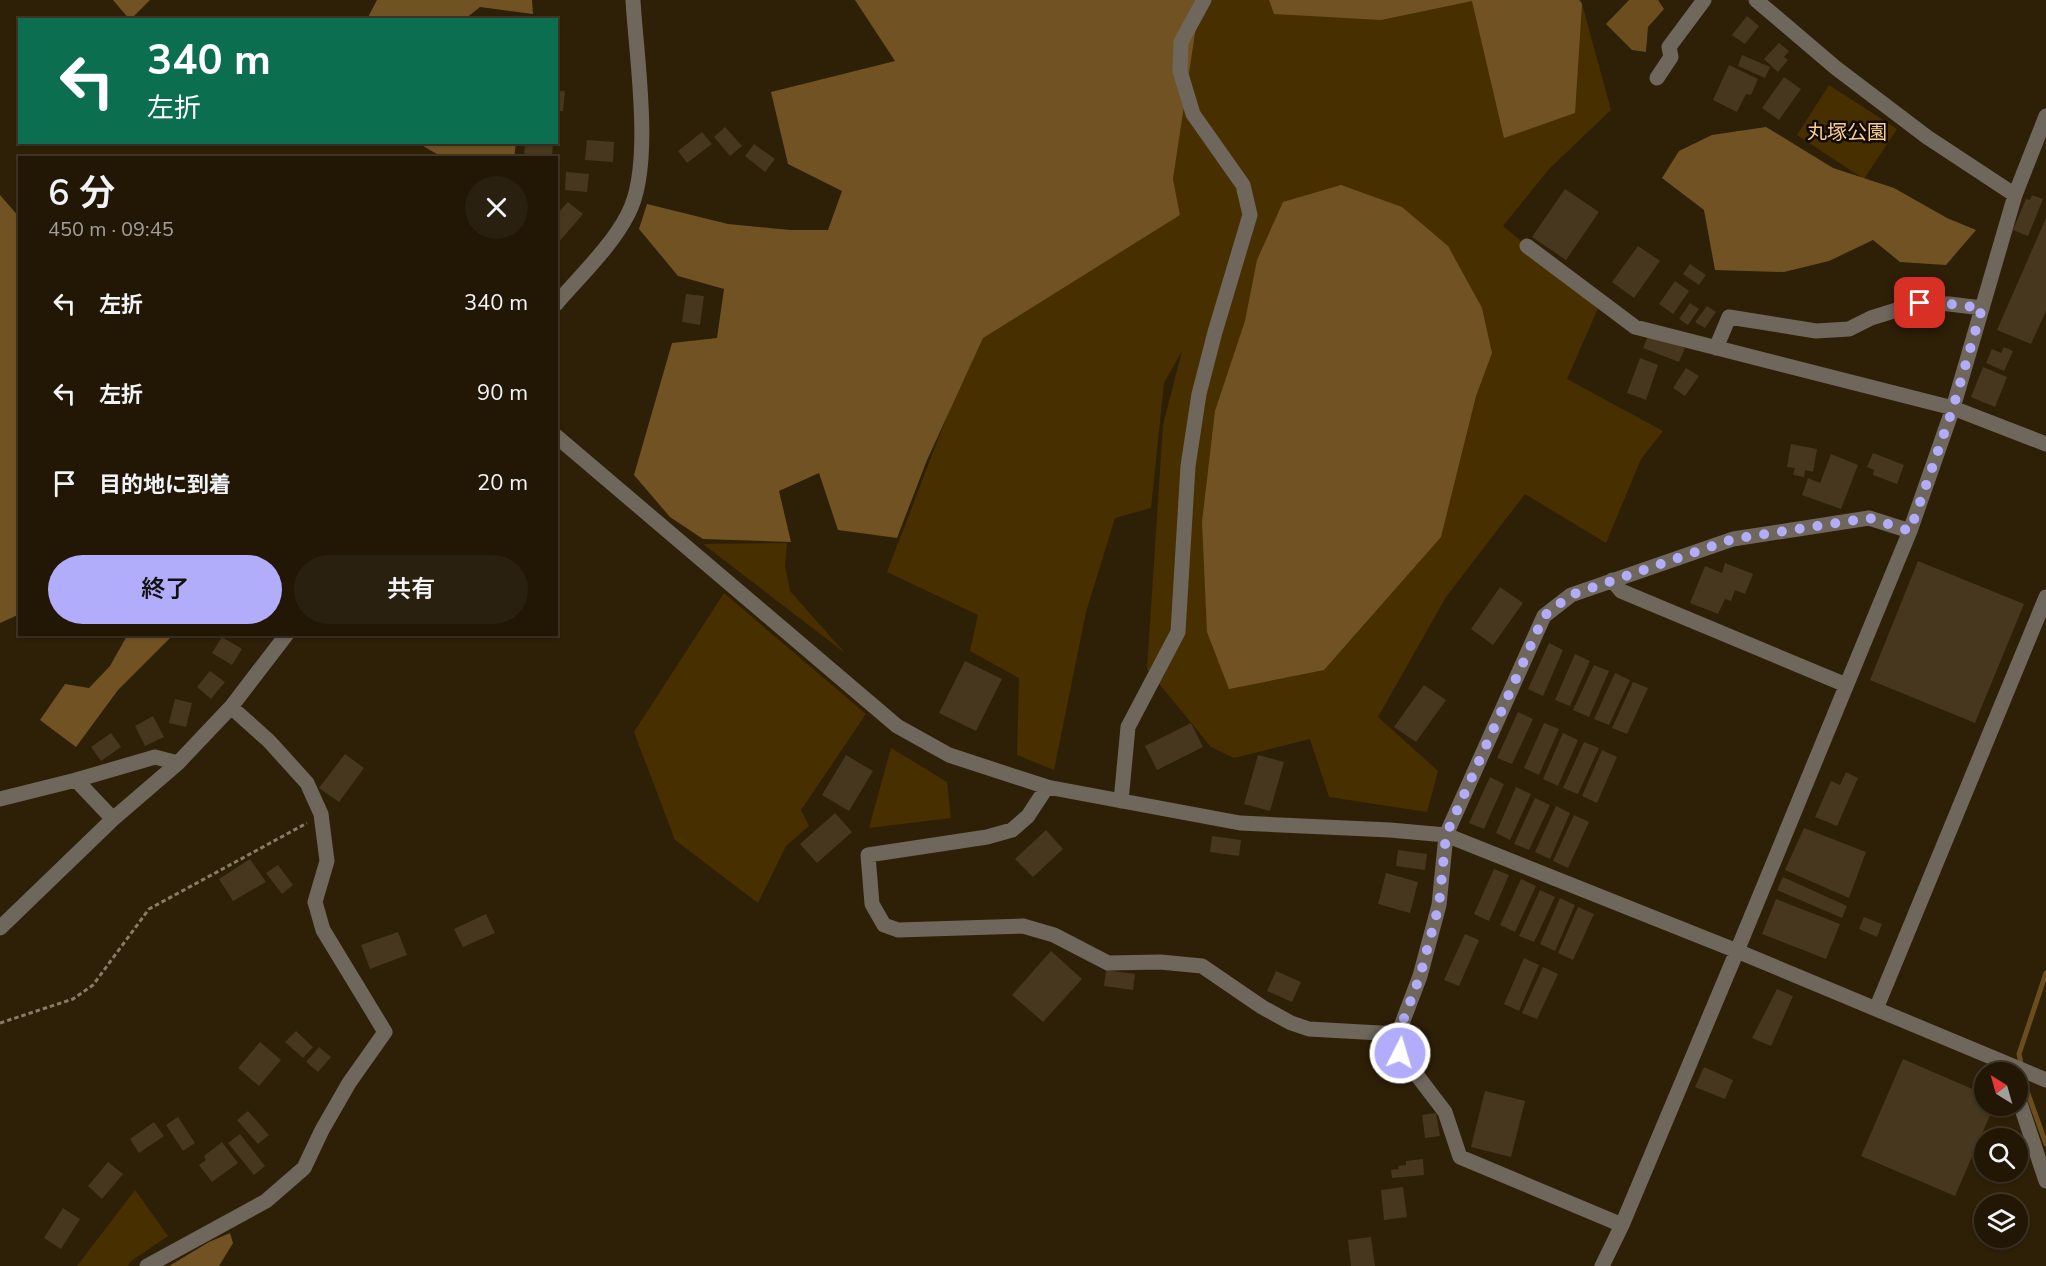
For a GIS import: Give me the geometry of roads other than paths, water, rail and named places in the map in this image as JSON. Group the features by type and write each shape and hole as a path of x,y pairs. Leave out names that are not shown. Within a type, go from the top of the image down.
{"street":[{"path":"558,302 617,232 629,214 638,192 642,133 633,0"},
{"path":"1121,801 1128,727 1178,632 1188,466 1200,394 1215,332 1250,215 1243,185 1193,114 1180,70 1181,42 1204,0"},
{"path":"1657,78 1671,57 1669,47 1704,0"},
{"path":"1756,0 1845,75 1927,137 2015,195"},
{"path":"1602,1266 1622,1225 1737,951 1910,531 1953,408 2015,195 2046,116"},
{"path":"1527,246 1635,327 1953,408 2046,444"},
{"path":"1716,348 1729,317 1816,331 1849,329 1871,318 1920,303 1982,308"},
{"path":"558,438 897,726 949,755 1047,787 1240,823 1446,835 1737,951 1995,1062"},
{"path":"1622,1225 1460,1157 1445,1112 1400,1053 1398,1034 1420,976 1439,905 1446,835 1544,616 1571,595 1733,539 1869,518 1910,531"},
{"path":"1612,580 1621,591 1846,684"},
{"path":"1876,1009 2046,597"},
{"path":"0,928 113,819 178,763 231,707 285,636"},
{"path":"147,1266 266,1201 304,1168 322,1130 349,1083 385,1032 323,930 320,921 315,902 327,861 321,814 307,783 269,741 231,707"},
{"path":"0,799 155,757 178,763"},
{"path":"76,780 113,819"},
{"path":"1047,787 1028,816 1012,830 987,837 868,855 872,904 884,925 898,930 1023,926 1054,935 1108,963 1160,962 1202,966 1262,1007 1291,1023 1309,1029 1398,1034"},
{"path":"2028,1074 2046,1080"},
{"path":"2024,1116 2046,1181"}],"waterway":[{"path":"2046,973 2019,1054 2027,1091 2046,1144"}],"park label":[{"name":"丸塚公園","path":"1847,132"}]}
